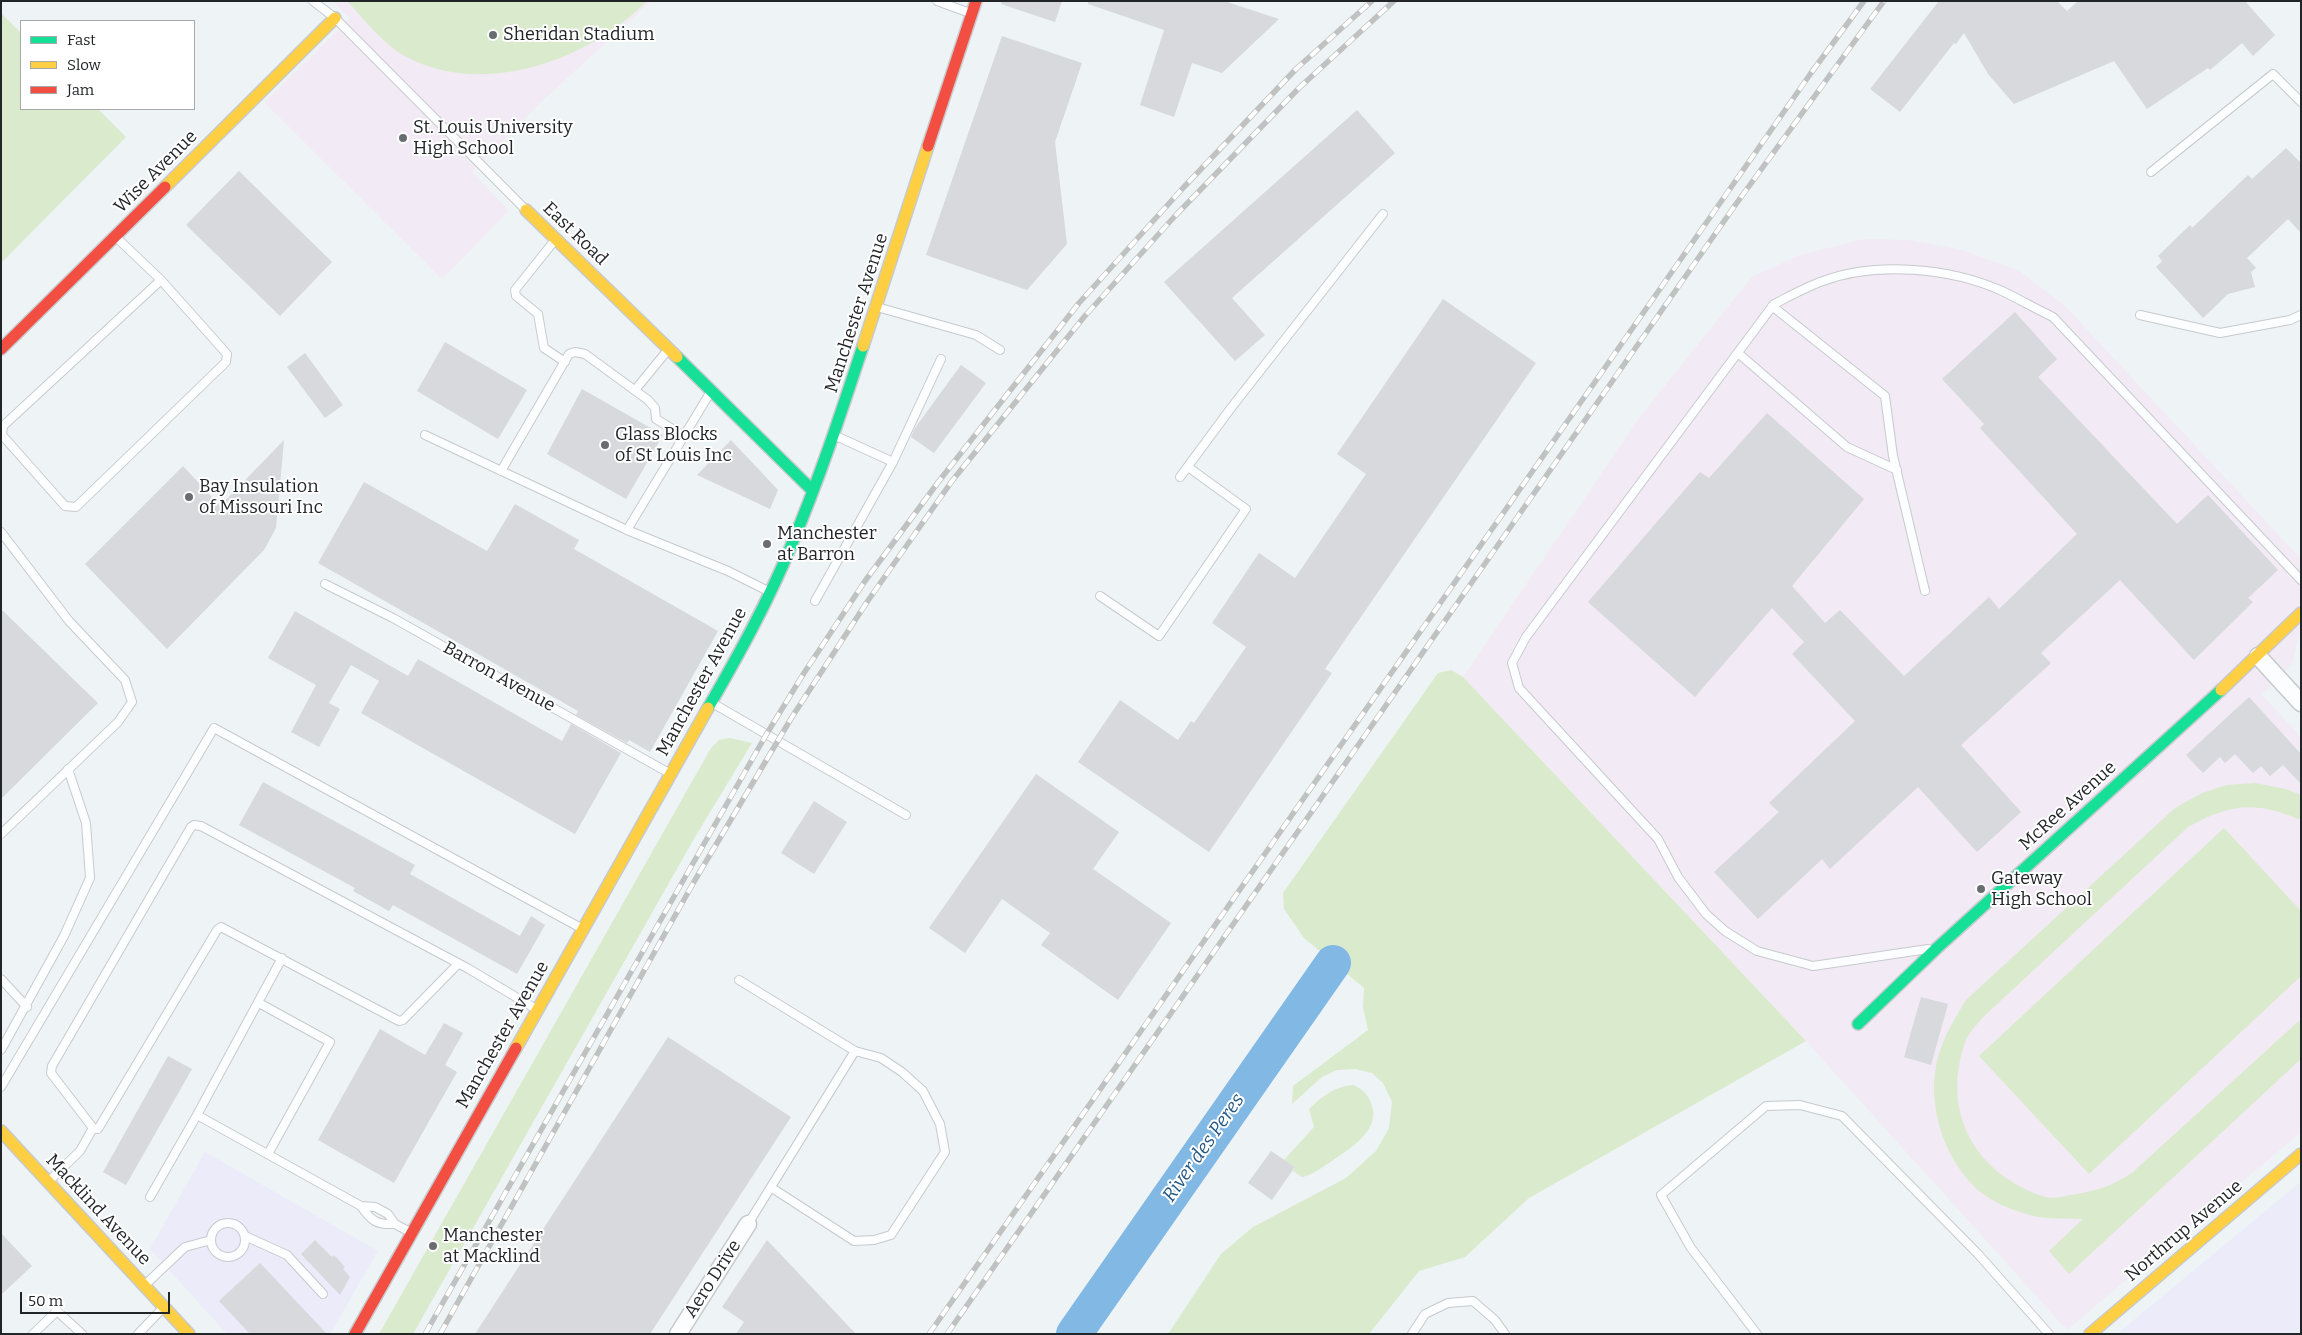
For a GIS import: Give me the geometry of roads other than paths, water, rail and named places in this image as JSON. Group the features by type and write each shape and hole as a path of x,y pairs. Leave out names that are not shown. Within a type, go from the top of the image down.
{"street":[{"name":"Manchester Avenue","path":"355,1334 712,703 770,592 813,491 834,435 976,1"},
{"name":"Wise Avenue","path":"1,349 335,18"},
{"name":"East Road","path":"526,210 813,491"},
{"name":"McRee Avenue","path":"1858,1024 1937,948 2258,656 2301,613"},
{"path":"2258,656 2301,702"},
{"name":"Macklind Avenue","path":"1,1131 189,1334"},
{"name":"Northrup Avenue","path":"2090,1334 2301,1154"},
{"name":"Aero Drive","path":"678,1334 748,1224"}],"lane":[{"name":"East Road","path":"314,1 335,18 526,210"},
{"path":"937,1 972,13"},
{"path":"2151,172 2273,74 2301,102"},
{"path":"1180,477 1231,408 1383,214"},
{"path":"116,236 161,280 227,354 226,362 76,507 66,506 2,435 3,426 161,280"},
{"path":"556,239 515,290 516,296 538,314 544,348 565,362"},
{"path":"1937,948 1813,966 1757,951 1724,931 1706,914 1678,877 1658,839 1519,688 1512,663 1526,637 1772,306 1823,280 1868,270 1917,269 1958,277 2000,290 2053,317 2301,580"},
{"path":"1772,306 1885,396 1897,470 1925,591"},
{"path":"877,307 976,335 1000,350"},
{"path":"2140,315 2220,333 2290,320 2301,315"},
{"path":"635,390 668,350"},
{"path":"501,471 565,362 570,354 575,352 585,354 648,400 655,408 656,418 684,436"},
{"path":"1738,353 1848,447 1897,470"},
{"path":"815,601 893,462 941,359"},
{"path":"627,530 711,391"},
{"path":"834,435 893,462"},
{"path":"425,436 627,530 728,571 770,592"},
{"path":"1100,596 1159,636 1246,508 1188,467"},
{"path":"1,532 69,621 125,680 132,702 118,722 1,834"},
{"name":"Barron Avenue","path":"325,584 402,623 672,774"},
{"path":"712,703 906,815"},
{"path":"1,1087 214,728 584,930"},
{"path":"1,1050 27,1007 64,936 90,878 86,823 68,769"},
{"path":"93,1128 51,1073 52,1066 191,827 194,825 201,826 458,964 538,1010"},
{"path":"93,1128 98,1129 217,930 221,927 227,928 399,1021 403,1020 458,964"},
{"path":"150,1197 259,1003 282,958"},
{"path":"1,979 27,1007"},
{"path":"739,980 855,1051 881,1058 902,1072 923,1091 940,1124 945,1152 891,1235 874,1240 854,1241 772,1188"},
{"path":"259,1003 330,1042 268,1154"},
{"path":"748,1224 855,1051"},
{"path":"1758,1334 1691,1248 1661,1195 1766,1106 1800,1105 1842,1116 1978,1254 2048,1334"},
{"path":"197,1115 361,1206 375,1207 382,1210 388,1214 395,1224 411,1233"},
{"path":"48,1182 80,1151 93,1128"},
{"path":"361,1206 368,1217 382,1225 395,1224"},
{"path":"224,1223 240,1227 245,1236 244,1248 230,1257 215,1251 211,1240 215,1229 224,1223"},
{"path":"245,1236 287,1255 323,1294"},
{"path":"144,1285 185,1247 211,1240"},
{"path":"1412,1334 1425,1314 1448,1304 1473,1301 1495,1320 1505,1334"},
{"path":"138,1334 164,1307"},
{"path":"33,1334 57,1311 82,1334"}],"waterway":[{"name":"River des Peres","path":"1074,1334 1333,963"}],"railway":[{"path":"425,1334 766,735 804,673 865,581 939,481 1079,303 1183,188 1296,69 1372,1"},
{"path":"440,1334 695,880 792,717 867,602 952,481 1084,317 1175,216 1299,88 1394,1"},
{"path":"929,1334 1811,73 1864,1"},
{"path":"947,1334 1736,204 1884,1"}],"place":[{"name":"Sheridan Stadium","path":"493,35"},
{"name":"St. Louis University High School","path":"403,138"},
{"name":"Glass Blocks of St Louis Inc","path":"605,445"},
{"name":"Bay Insulation of Missouri Inc","path":"189,497"},
{"name":"Manchester at Barron","path":"767,544"},
{"name":"Gateway High School","path":"1981,889"},
{"name":"Manchester at Macklind","path":"433,1246"}]}
